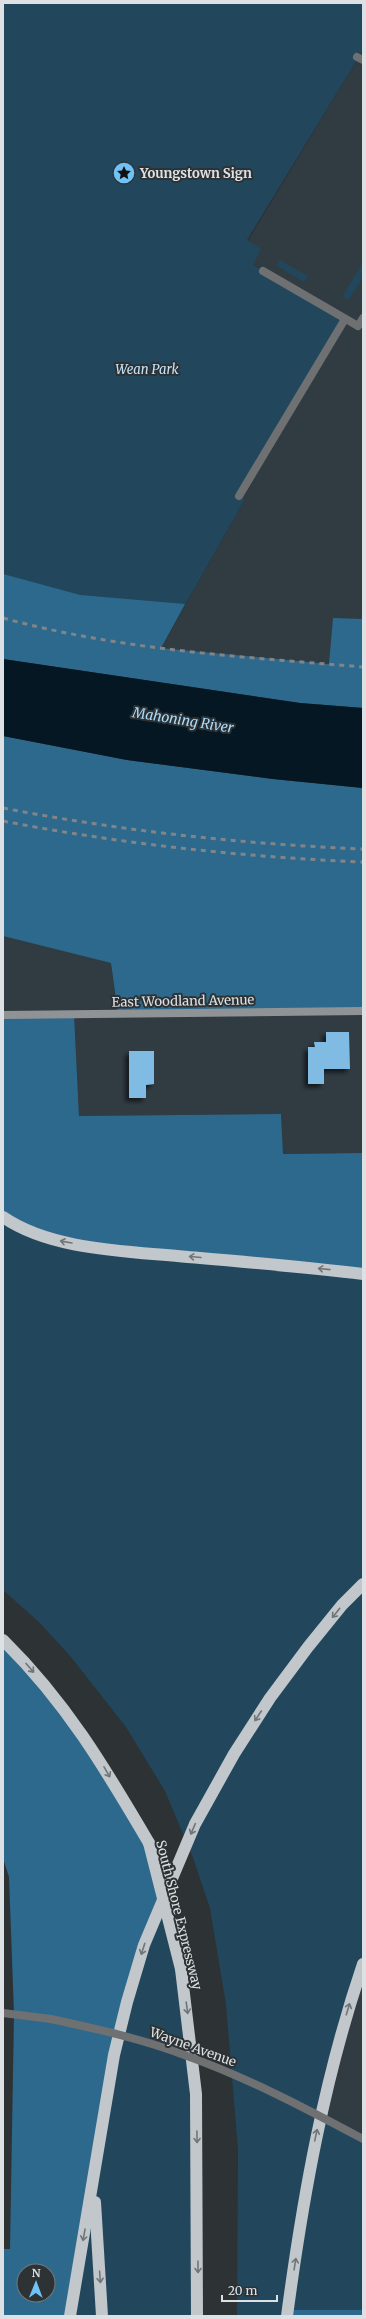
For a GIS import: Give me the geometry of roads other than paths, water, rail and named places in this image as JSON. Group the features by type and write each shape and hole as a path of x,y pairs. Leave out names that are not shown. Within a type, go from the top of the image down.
{"highway":[{"path":"3,1217 26,1230 63,1242 125,1251 363,1274"},
{"path":"70,2316 114,2055 127,2002 144,1945 195,1824 234,1754 270,1698 338,1611 363,1584"},
{"name":"South Shore Expressway","path":"3,1640 28,1665 76,1723 149,1843 181,1969 196,2094 197,2316"},
{"path":"287,2316 314,2143 327,2085 348,2009 363,1964"},
{"path":"93,2183 102,2316"}],"main road":[{"name":"East Woodland Avenue","path":"3,1015 363,1011"}],"street":[{"path":"263,271 358,326 363,318"},
{"path":"239,496 345,319"},
{"name":"Wayne Avenue","path":"3,2013 51,2019 119,2034 186,2055 280,2095 363,2139"}],"water":[{"name":"Mahoning River","path":"3,659 300,703 363,708 363,788 273,779 127,760 3,736"}],"railway":[{"path":"3,618 47,629 137,645 227,656 363,667"},
{"path":"3,808 137,830 272,844 363,849"},
{"path":"3,821 137,843 273,857 363,862"}],"place":[{"name":"Youngstown Sign","path":"124,173"}],"park label":[{"name":"Wean Park","path":"147,369"}]}
